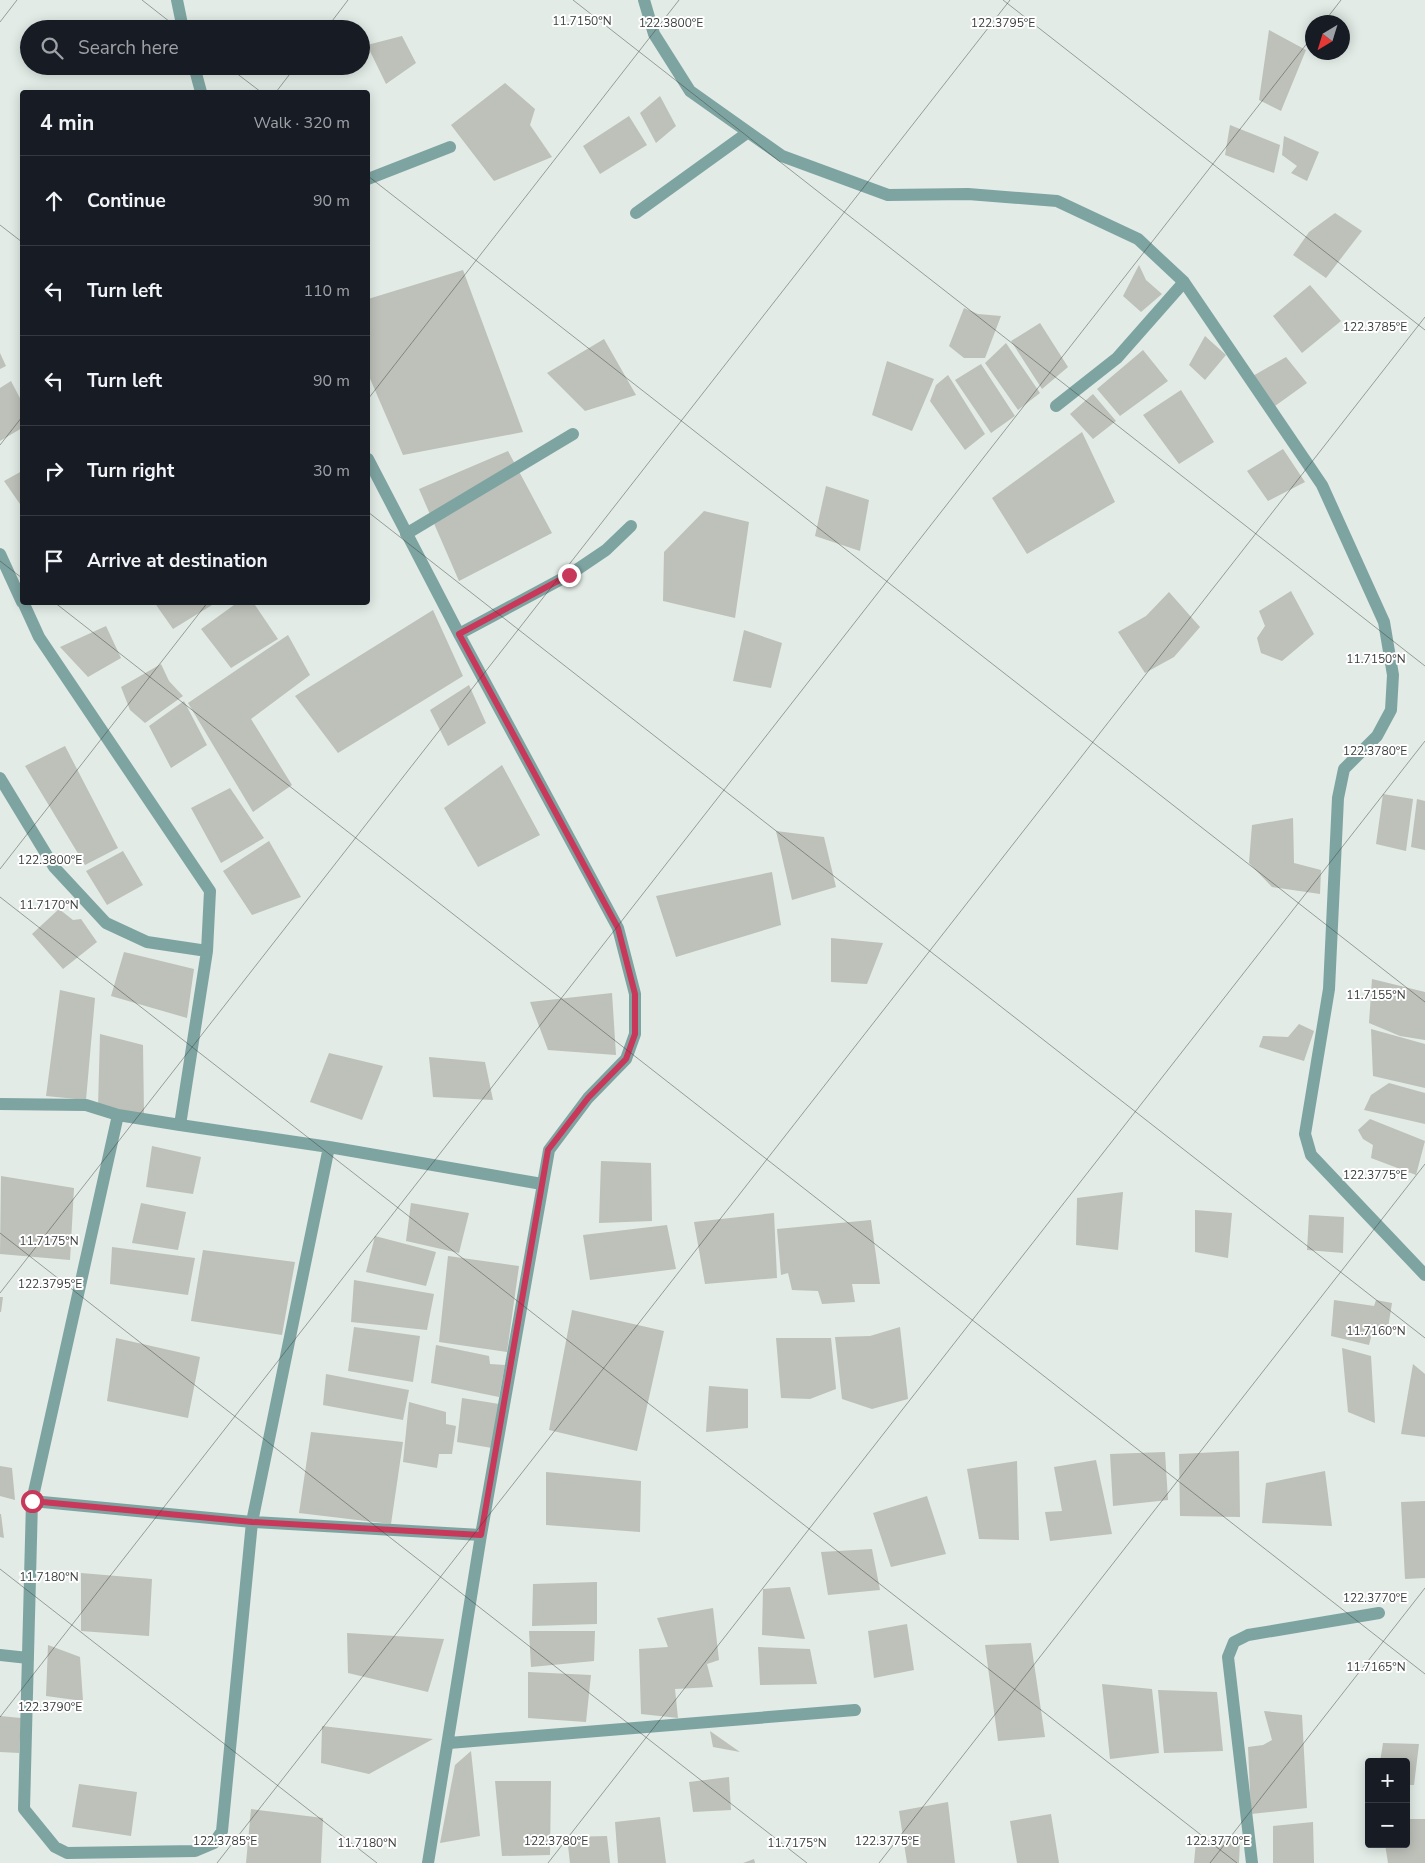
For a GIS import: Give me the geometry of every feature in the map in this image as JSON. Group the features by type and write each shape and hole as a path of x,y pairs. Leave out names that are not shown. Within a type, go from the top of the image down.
{"street":[{"path":"177,0 181,20"},
{"path":"644,0 654,34 690,91 782,156 888,195 968,194 1058,202 1138,239 1184,282 1322,485 1384,622 1393,675 1391,710 1377,736 1344,769 1338,798 1329,989 1305,1134 1311,1155 1425,1274"},
{"path":"197,75 201,90"},
{"path":"636,213 747,133"},
{"path":"370,178 450,147"},
{"path":"1056,406 1117,358 1184,282"},
{"path":"406,534 573,434"},
{"path":"370,463 459,634 618,928 635,994 635,1034 626,1059 588,1098 548,1150 481,1535 449,1743 428,1863"},
{"path":"459,634 569,575 606,550 631,526"},
{"path":"0,554 20,596"},
{"path":"24,605 39,637 210,891 207,951 180,1125"},
{"path":"0,778 54,867 106,923 147,942 207,951"},
{"path":"0,1104 86,1105 118,1115 328,1147 542,1184"},
{"path":"118,1115 32,1501 24,1810 55,1847 67,1853 195,1851 214,1843 222,1830 252,1522 328,1147"},
{"path":"32,1501 252,1522 481,1535"},
{"path":"1252,1863 1228,1657 1234,1642 1248,1635 1379,1614"},
{"path":"0,1655 28,1658"},
{"path":"449,1743 855,1710"}],"building":[{"path":"1269,30 1305,49 1305,52 1281,111 1259,100"},
{"path":"402,36 416,63 386,84 370,51 370,44"},
{"path":"505,83 535,109 530,125 552,157 494,181 451,125"},
{"path":"660,96 676,126 656,143 640,113"},
{"path":"629,116 647,145 600,174 583,146"},
{"path":"1230,125 1280,145 1274,173 1225,155"},
{"path":"1284,136 1319,152 1307,181 1291,173 1297,166 1282,155"},
{"path":"1335,213 1362,231 1326,278 1293,255 1309,232"},
{"path":"1139,265 1146,280 1162,294 1141,312 1123,296"},
{"path":"463,270 523,432 403,455 370,379 370,298"},
{"path":"1310,285 1341,321 1302,353 1273,316"},
{"path":"964,308 978,314 1001,316 985,358 964,358 949,346"},
{"path":"1040,323 1068,367 1042,389 1011,341"},
{"path":"1205,336 1226,355 1205,380 1189,365"},
{"path":"604,339 636,395 585,411 547,373"},
{"path":"1006,343 1040,393 1018,410 985,363"},
{"path":"1143,350 1168,381 1120,416 1097,389"},
{"path":"0,353 6,366 0,369"},
{"path":"1286,357 1307,383 1275,406 1251,377"},
{"path":"887,361 934,379 912,431 872,415"},
{"path":"981,364 1015,416 991,433 955,380"},
{"path":"948,375 985,434 965,450 930,401 936,385"},
{"path":"11,381 20,398 20,429 0,441 0,388"},
{"path":"1181,390 1214,442 1179,464 1143,415"},
{"path":"1093,394 1116,421 1093,439 1070,414"},
{"path":"1082,432 1115,502 1027,554 992,498"},
{"path":"1283,449 1305,482 1268,501 1247,471"},
{"path":"508,451 552,533 459,581 419,489"},
{"path":"20,472 20,504 4,481"},
{"path":"826,486 869,500 860,551 815,536"},
{"path":"704,511 749,522 735,618 663,601 664,552"},
{"path":"1291,591 1314,634 1282,661 1261,653 1257,638 1265,626 1259,611"},
{"path":"1169,592 1200,627 1174,657 1145,673 1118,632 1146,616"},
{"path":"156,605 212,605 173,629"},
{"path":"234,605 255,605 278,639 231,668 201,629"},
{"path":"433,610 463,676 338,753 295,696"},
{"path":"106,626 121,658 88,677 60,647"},
{"path":"744,630 782,643 771,688 733,681"},
{"path":"288,635 310,675 251,719 292,785 253,812 188,703"},
{"path":"161,664 169,681 183,696 145,723 130,710 121,687"},
{"path":"469,685 486,723 448,746 430,710"},
{"path":"184,701 207,745 171,768 149,726"},
{"path":"65,746 118,848 85,865 25,766"},
{"path":"502,765 540,835 478,867 444,808"},
{"path":"230,788 264,838 221,863 191,808"},
{"path":"1383,794 1413,799 1406,851 1376,844"},
{"path":"1417,799 1425,801 1425,850 1411,847"},
{"path":"1293,818 1294,863 1321,870 1320,894 1272,887 1249,863 1252,825"},
{"path":"776,831 824,837 836,887 792,900"},
{"path":"269,841 301,897 252,915 223,871"},
{"path":"123,851 143,885 107,905 86,871"},
{"path":"772,872 781,925 676,957 656,896"},
{"path":"59,909 73,920 81,919 97,942 63,969 32,934"},
{"path":"831,938 883,943 867,984 831,982"},
{"path":"124,952 194,969 187,1018 111,996"},
{"path":"1372,979 1425,992 1425,1040 1400,1036 1369,1023"},
{"path":"60,990 95,998 86,1100 46,1096"},
{"path":"612,993 616,1055 548,1050 530,1002"},
{"path":"1299,1024 1314,1031 1304,1061 1259,1047 1263,1036 1288,1037"},
{"path":"1371,1029 1425,1044 1425,1088 1373,1076"},
{"path":"100,1034 143,1045 144,1114 98,1107"},
{"path":"329,1053 383,1066 362,1120 310,1102"},
{"path":"429,1057 485,1062 493,1100 433,1097"},
{"path":"1389,1083 1425,1093 1425,1124 1364,1110 1371,1095"},
{"path":"1370,1119 1425,1141 1416,1175 1371,1158 1373,1145 1363,1139 1358,1130"},
{"path":"152,1146 201,1157 193,1194 146,1187"},
{"path":"601,1161 651,1163 652,1221 599,1223"},
{"path":"1,1176 74,1188 70,1260 0,1254"},
{"path":"1123,1192 1118,1250 1076,1245 1077,1198"},
{"path":"141,1203 186,1212 178,1250 132,1243"},
{"path":"411,1203 469,1213 459,1253 406,1241"},
{"path":"1195,1210 1232,1213 1228,1258 1195,1252"},
{"path":"774,1213 777,1278 705,1284 694,1222"},
{"path":"1309,1215 1344,1217 1343,1253 1307,1250"},
{"path":"871,1220 880,1284 852,1284 855,1302 822,1304 818,1291 792,1290 788,1273 781,1275 777,1229"},
{"path":"667,1225 676,1269 590,1280 583,1235"},
{"path":"375,1236 436,1252 426,1286 366,1272"},
{"path":"112,1247 195,1258 188,1295 110,1284"},
{"path":"203,1250 295,1262 282,1335 191,1321"},
{"path":"448,1256 519,1266 507,1352 439,1342"},
{"path":"354,1280 434,1294 427,1330 351,1322"},
{"path":"0,1297 3,1297 1,1312 0,1312"},
{"path":"1334,1300 1374,1306 1376,1300 1392,1303 1387,1334 1372,1333 1369,1345 1331,1336"},
{"path":"572,1310 664,1331 637,1451 549,1430"},
{"path":"354,1327 420,1336 413,1382 348,1371"},
{"path":"900,1327 908,1399 872,1409 842,1399 835,1337 870,1336"},
{"path":"116,1338 200,1357 188,1418 107,1401"},
{"path":"776,1338 831,1338 836,1389 810,1399 781,1398"},
{"path":"436,1345 489,1356 490,1364 505,1365 499,1397 431,1383"},
{"path":"1342,1348 1371,1356 1375,1423 1348,1412"},
{"path":"1413,1364 1425,1374 1425,1437 1401,1434"},
{"path":"326,1374 409,1390 403,1420 323,1405"},
{"path":"709,1386 748,1389 748,1428 706,1432"},
{"path":"462,1398 499,1404 492,1448 457,1442"},
{"path":"409,1402 446,1412 446,1424 456,1426 452,1454 439,1454 437,1468 403,1462"},
{"path":"311,1432 403,1442 391,1524 299,1513"},
{"path":"1239,1451 1240,1517 1180,1516 1179,1454"},
{"path":"1165,1452 1168,1500 1113,1506 1110,1454"},
{"path":"1096,1460 1112,1534 1050,1541 1045,1512 1062,1511 1054,1467"},
{"path":"1017,1461 1019,1540 979,1539 967,1469"},
{"path":"0,1466 12,1468 15,1500 0,1496"},
{"path":"1325,1471 1332,1526 1262,1523 1266,1483"},
{"path":"546,1472 641,1481 640,1532 546,1525"},
{"path":"927,1496 946,1554 891,1567 873,1513"},
{"path":"1425,1501 1425,1578 1405,1579 1401,1502"},
{"path":"1,1514 4,1538 0,1537"},
{"path":"872,1549 880,1590 828,1595 821,1552"},
{"path":"81,1573 152,1579 149,1636 81,1631"},
{"path":"597,1582 597,1624 532,1626 533,1584"},
{"path":"790,1587 805,1639 762,1635 763,1589"},
{"path":"713,1608 719,1660 707,1664 713,1687 675,1689 678,1718 641,1714 639,1649 668,1647 657,1618"},
{"path":"907,1624 914,1670 874,1678 868,1631"},
{"path":"529,1631 595,1631 594,1661 531,1667"},
{"path":"347,1633 444,1639 428,1692 348,1673"},
{"path":"1031,1643 1045,1737 998,1741 985,1645"},
{"path":"48,1645 80,1657 83,1701 46,1696"},
{"path":"758,1647 810,1649 817,1684 760,1685"},
{"path":"528,1672 591,1675 586,1722 528,1718"},
{"path":"1102,1684 1152,1689 1159,1753 1110,1759"},
{"path":"1158,1690 1217,1692 1223,1751 1164,1753"},
{"path":"1264,1711 1302,1715 1307,1808 1251,1814 1248,1747 1263,1745 1272,1740"},
{"path":"0,1716 21,1718 19,1753 0,1752"},
{"path":"322,1726 433,1739 369,1774 321,1763"},
{"path":"710,1731 740,1752 713,1747"},
{"path":"1383,1743 1419,1744 1414,1785 1410,1785 1410,1758 1381,1758"},
{"path":"471,1751 480,1836 440,1843 455,1765"},
{"path":"729,1777 731,1810 693,1812 689,1782"},
{"path":"495,1781 551,1781 550,1855 502,1856"},
{"path":"79,1784 137,1792 131,1836 72,1827"},
{"path":"948,1802 955,1863 907,1863 899,1811"},
{"path":"251,1809 323,1818 321,1863 246,1863"},
{"path":"1051,1814 1059,1863 1017,1863 1010,1821"},
{"path":"660,1817 666,1863 618,1863 615,1822"},
{"path":"1410,1819 1425,1819 1425,1863 1388,1863 1386,1848 1410,1848"},
{"path":"1313,1822 1314,1863 1273,1863 1273,1826"},
{"path":"607,1836 610,1863 570,1863 567,1837"},
{"path":"1240,1840 1239,1863 1194,1863 1196,1842"},
{"path":"754,1859 755,1863 743,1863"}],"route":[{"path":"32,1501 252,1522 481,1535 548,1150 588,1098 610,1078 626,1059 635,1034 635,994 618,928 459,634 569,575"}]}
